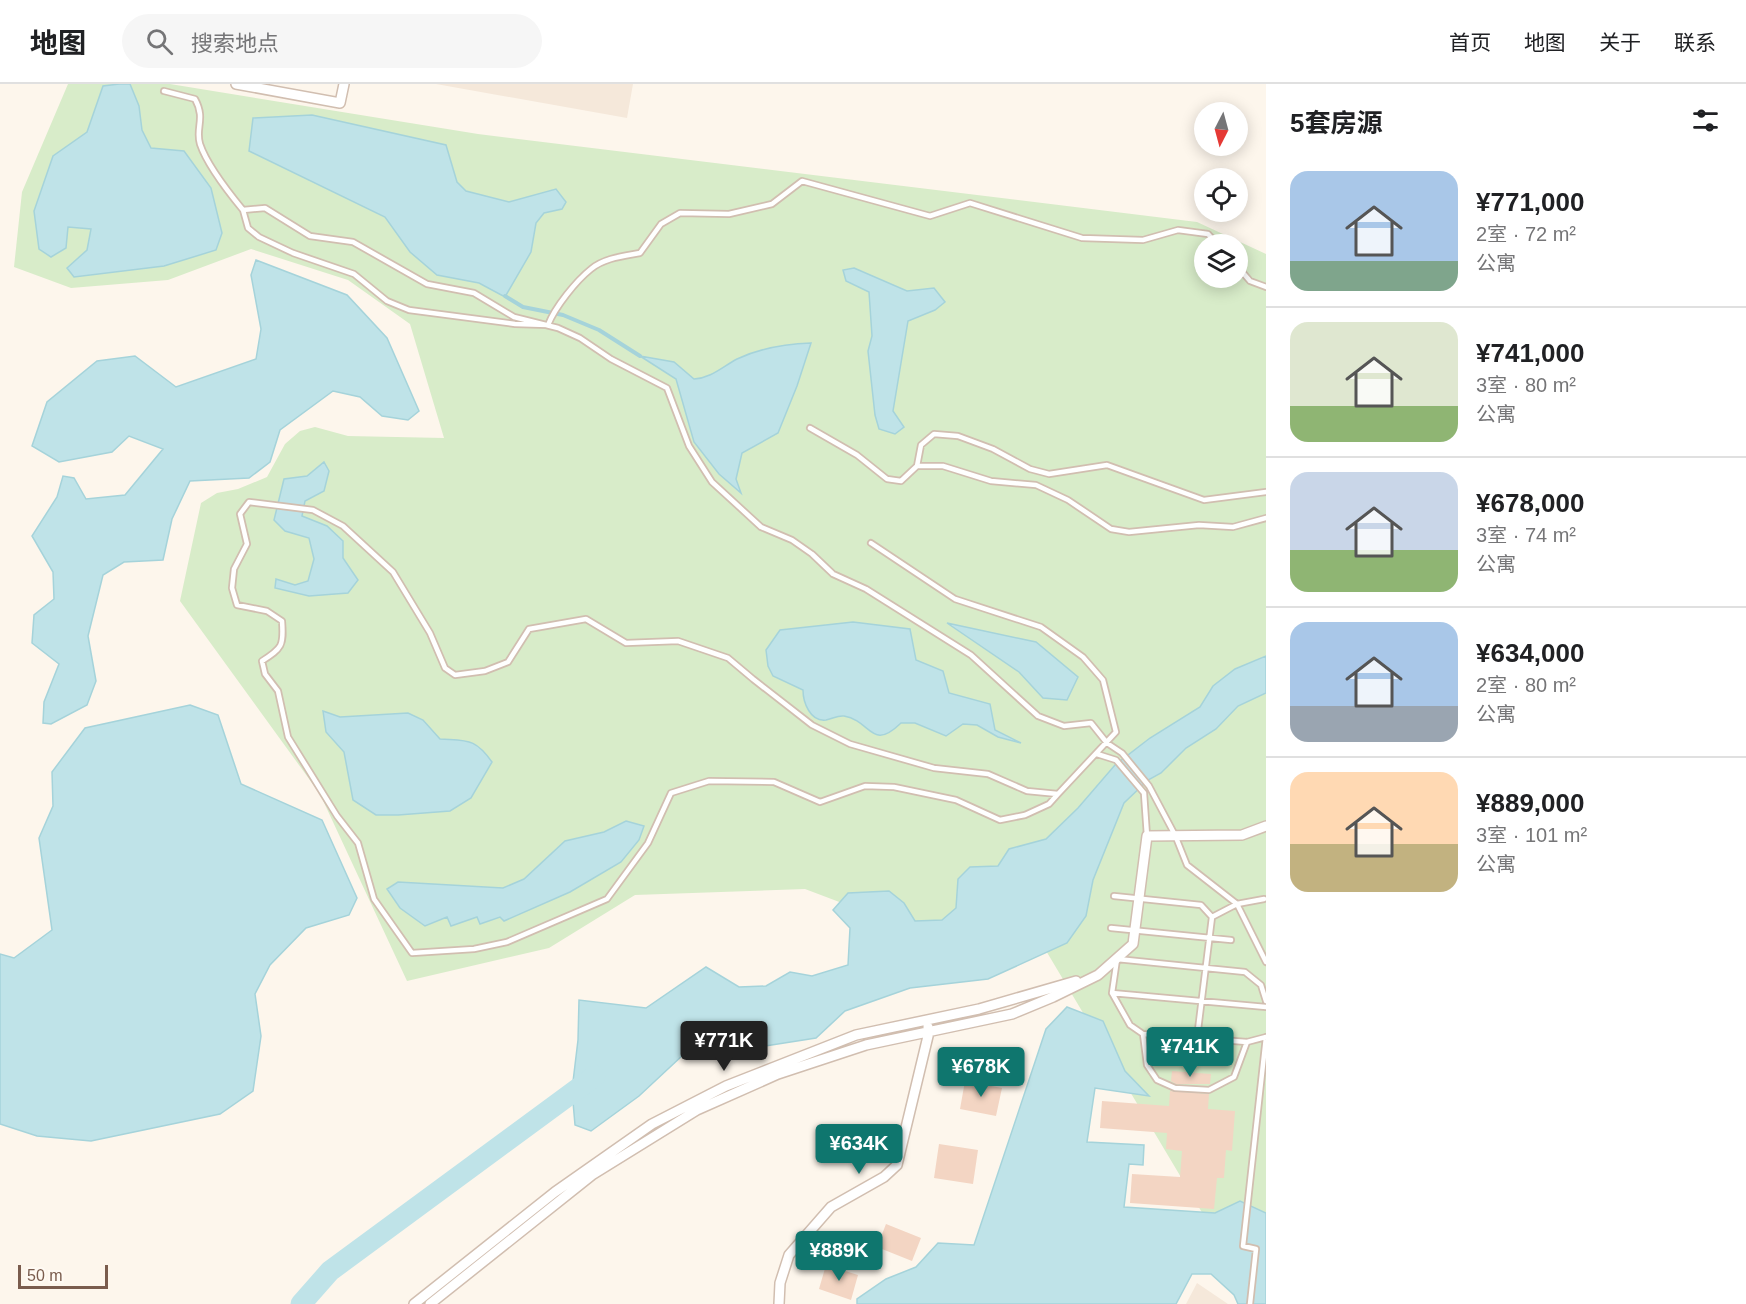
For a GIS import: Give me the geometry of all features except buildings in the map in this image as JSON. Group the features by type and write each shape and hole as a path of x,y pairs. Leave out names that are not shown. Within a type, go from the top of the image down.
{"street":[{"path":"236,84 340,103 344,84"},
{"path":"430,1304 592,1174 698,1110 778,1074 866,1045 1012,1014 1098,975 1133,944 1147,836 1242,835 1266,826"},
{"path":"414,1304 555,1192 652,1124 726,1086 856,1035 979,1009 1098,975"},
{"path":"779,1304 780,1283 789,1255 831,1207 884,1177 897,1165 929,1032 924,1019"}],"lane":[{"path":"164,91 195,99 201,110 199,142 222,185 243,210 248,228 259,237 293,253 354,274 387,301 409,310 515,324 548,325"},
{"path":"548,325 554,310 592,268 614,258 640,253 661,224 680,213 729,214 772,204 802,181 930,216 970,203 1082,238 1143,240 1178,230 1208,234"},
{"path":"243,210 265,208 310,236 353,242 427,284 474,293 513,317 548,325 580,338 611,359 667,388 689,446 712,482 761,527 792,540 812,554 833,574 866,589 971,655 1038,716 1064,726 1091,723 1107,743 1122,753 1149,786 1187,865 1236,904 1266,962"},
{"path":"1248,279 1266,287"},
{"path":"810,428 857,455 887,479 901,481 917,466 921,445 934,434 957,436 975,442 1030,469 1048,474 1107,465 1204,500 1266,492"},
{"path":"917,466 943,466 991,481 1036,485 1068,500 1111,529 1129,532 1199,525 1233,527 1266,519"},
{"path":"871,543 955,599 1041,627 1083,657 1103,680 1116,732 1059,794 1049,804 1025,815 1000,820 956,800 894,787 865,786 820,802 774,782 709,781 671,793 648,843 607,899 507,942 474,949 412,953 374,899 358,843 337,816 288,737 278,691 265,674 261,661 278,650 284,640 282,621 267,611 237,604 232,588 234,569 247,544 240,514 249,502 313,510 344,526 393,572 430,633 446,668 455,675 485,671 508,662 529,629 586,619 626,643 678,641 728,658 812,725 850,744 934,768 988,774 1028,791 1059,794"},
{"path":"1097,754 1116,760 1144,793 1147,836"},
{"path":"1114,896 1201,905 1212,917"},
{"path":"1212,917 1236,904 1264,899"},
{"path":"1197,1038 1212,917"},
{"path":"1111,928 1232,940"},
{"path":"1250,1304 1256,1249 1243,1246 1266,1037 1246,1042 1143,1034 1130,1025 1112,993 1117,959 1245,972 1262,985 1266,1000"},
{"path":"1112,993 1266,1007"},
{"path":"1143,1034 1147,1065 1157,1080 1174,1088 1209,1090 1234,1077 1246,1042"}],"shaded area":[{"path":"436,84 633,84 627,118"},
{"path":"1197,1283 1228,1304 1186,1304"}],"green space":[{"path":"68,84 170,84 478,134 1197,222 1223,234 1194,234 1194,288 1248,288 1248,246 1266,254 1266,1266 1216,1236 1042,944 945,942 805,889 635,895 549,948 407,981 320,794 180,601 201,503 217,493 238,489 267,477 285,444 300,431 315,427 348,436 444,438 410,324 348,280 251,249 168,280 71,288 14,267 22,192"}],"water":[{"path":"130,84 139,106 142,130 151,148 184,151 211,188 222,233 216,250 164,266 74,277 67,268 87,250 91,229 68,227 66,248 51,257 39,249 34,211 53,156 87,132 103,86"},
{"path":"312,115 446,145 457,182 466,191 509,202 556,189 566,202 562,209 544,213 536,223 531,252 505,297 479,283 437,275 410,252 385,217 249,151 253,118"},
{"path":"256,260 347,295 387,338 419,411 408,420 382,416 360,397 333,391 280,430 270,462 249,478 190,481 172,519 163,560 124,562 103,575 88,636 96,681 87,705 51,724 43,723 44,702 59,664 32,643 34,615 54,599 53,572 32,536 57,497 63,476 74,478 86,499 125,495 163,449 129,436 112,452 59,462 32,446 47,402 97,361 135,356 176,387 256,359 261,329 251,275"},
{"path":"854,268 907,291 934,288 945,302 935,310 908,321 893,411 904,427 895,434 879,429 875,415 868,351 872,336 869,292 846,281 843,270"},
{"path":"811,343 778,433 742,453 736,479 741,493 719,474 694,442 676,379 640,356 674,362 694,379 711,374 737,359 764,349"},
{"path":"324,462 329,471 324,491 305,501 302,516 327,526 343,541 343,558 358,580 348,593 309,596 275,588 276,579 295,585 308,581 314,559 309,538 285,531 274,520 284,479 307,476"},
{"path":"853,622 910,629 916,660 943,671 949,693 990,704 995,730 1021,743 998,737 977,725 963,724 946,736 915,723 901,723 883,735 877,735 860,723 844,716 826,720 816,718 808,710 803,690 773,676 768,666 766,650 780,630"},
{"path":"947,623 1036,642 1078,677 1067,700 1043,698 1019,672"},
{"path":"1266,656 1266,693 1238,706 1216,729 1186,748 1161,773 1148,780 1124,803 1093,880 1086,916 1067,943 988,979 910,988 845,1011 816,1038 740,1050 683,1055 639,1096 591,1131 575,1125 572,1090 578,1040 579,1000 646,1008 706,967 739,987 766,986 790,972 812,976 848,965 850,928 833,910 848,893 889,891 904,903 915,921 942,920 956,908 958,879 970,867 998,866 1009,849 1046,839 1078,808 1115,765 1150,738 1200,707 1213,686 1235,669"},
{"path":"190,705 218,715 241,784 322,820 357,898 349,915 306,928 270,965 255,994 261,1036 253,1091 220,1114 91,1141 37,1136 0,1124 0,954 14,958 52,930 39,838 53,806 52,772 85,728"},
{"path":"323,711 340,717 408,713 423,720 440,739 470,742 481,749 492,762 471,798 450,811 376,815 353,800 344,752 326,732"},
{"path":"626,821 644,826 639,840 621,862 570,892 504,921 500,917 480,924 477,917 451,926 447,917 425,926 400,908 387,889 398,882 503,888 524,879 565,841 604,832"},
{"path":"1067,1007 1103,1021 1125,1071 1149,1096 1095,1088 1087,1142 1144,1145 1143,1165 1129,1164 1124,1207 1215,1213 1240,1201 1266,1213 1266,1304 1238,1304 1234,1295 1211,1274 1192,1274 1176,1304 857,1304 857,1299 886,1279 916,1267 938,1243 974,1245 1046,1029"}],"waterway":[{"path":"505,296 523,307 563,315 599,330 640,356"},
{"path":"301,1304 330,1271 595,1076"}]}
